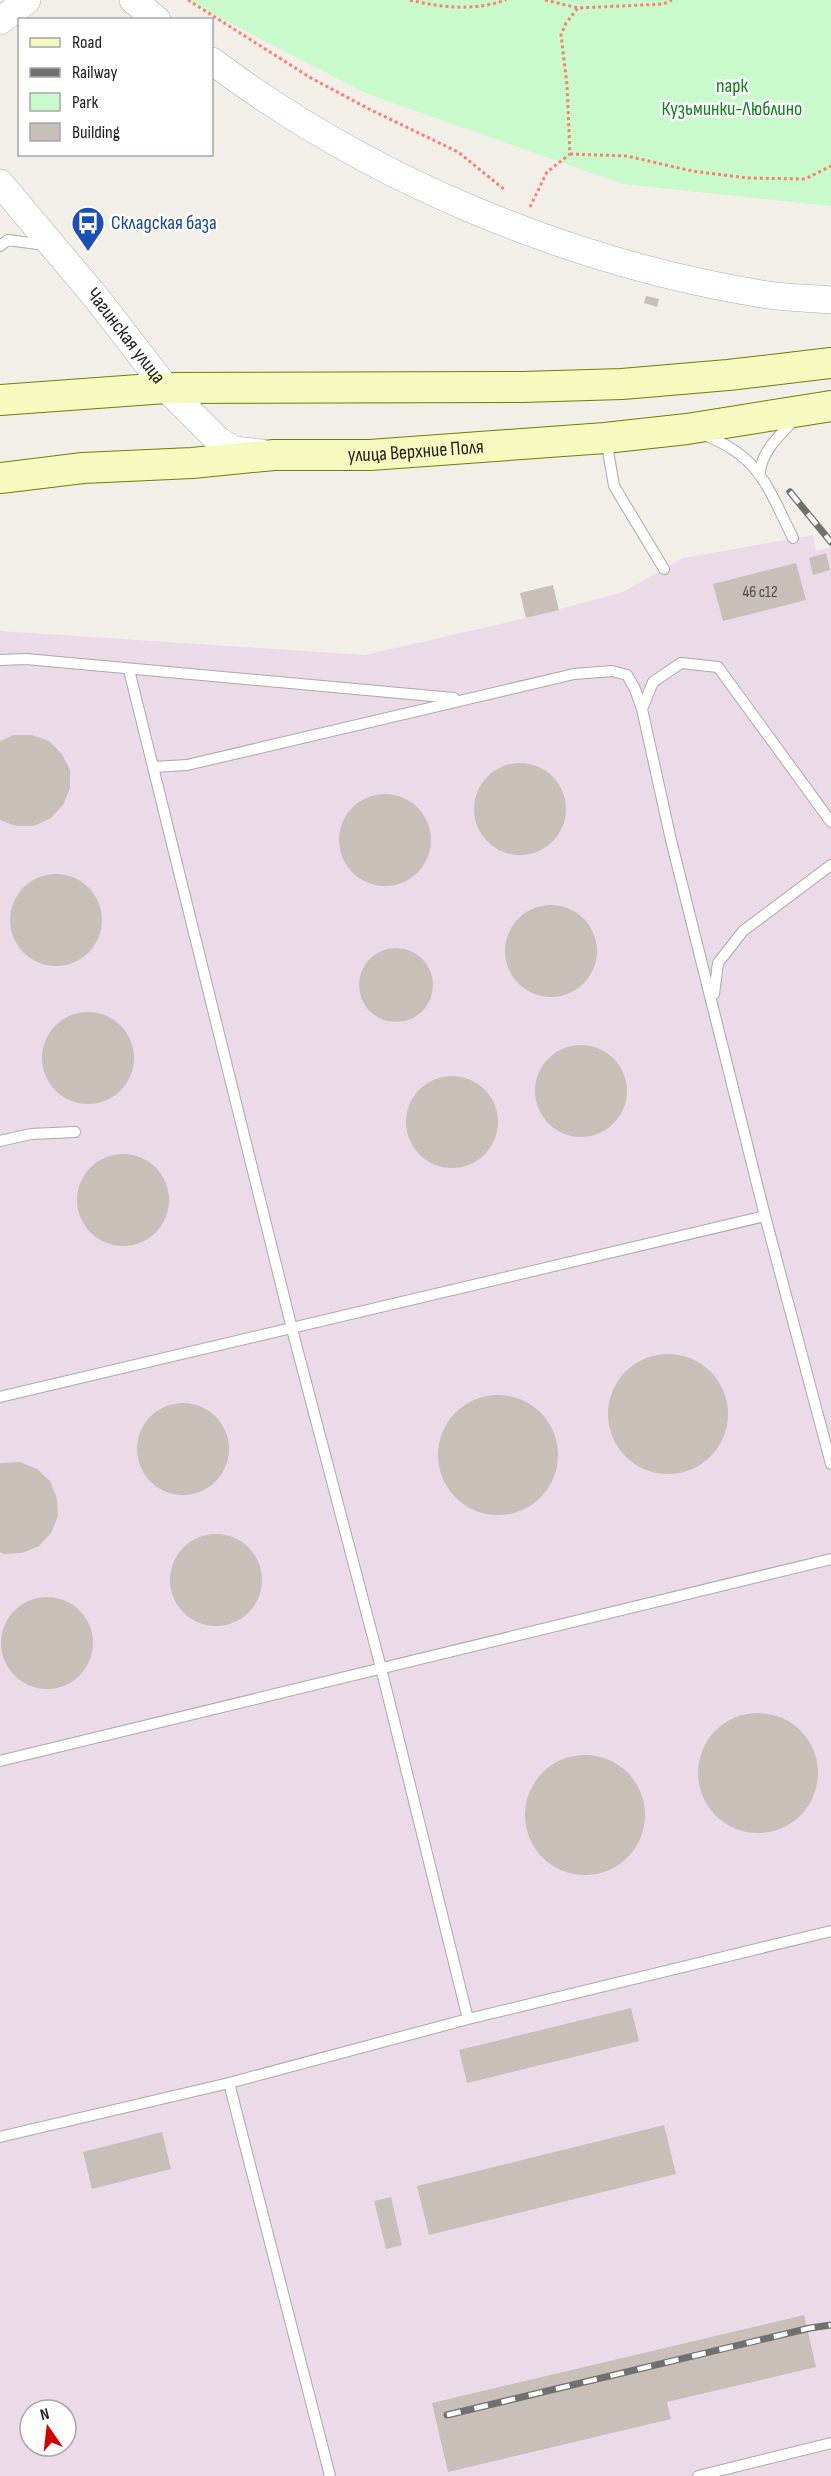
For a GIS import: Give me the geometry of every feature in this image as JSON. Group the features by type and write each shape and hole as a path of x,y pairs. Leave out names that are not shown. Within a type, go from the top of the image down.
{"main road":[{"path":"0,400 166,388 522,387 622,384 831,363"},
{"name":"улица Верхние Поля","path":"0,478 83,468 192,463 274,455 370,455 494,448 687,429 820,408"}],"street":[{"path":"0,21 27,0"},
{"path":"213,62 289,113 342,145 453,201 505,222 629,263 695,280 769,295 831,300"},
{"name":"Чагинская улица","path":"0,183 99,301 166,388 218,440 234,450 274,455"}],"lane":[{"path":"0,246 8,240 52,246"},
{"path":"760,472 760,466 774,440 800,414 820,408"},
{"path":"687,429 728,444 760,472 793,538"},
{"path":"605,438 614,486 664,569"},
{"path":"0,660 26,659 463,699"},
{"path":"642,709 653,682 681,663 718,667 831,822"},
{"path":"129,670 292,1329 381,1668 468,2019"},
{"path":"154,766 187,765 574,674 612,671 627,675 642,709 671,840 713,1000 765,1216 831,1464"},
{"path":"713,1000 718,963 743,931 831,865"},
{"path":"0,1141 31,1134 75,1131"},
{"path":"0,1397 765,1216"},
{"path":"0,1761 831,1559"},
{"path":"0,2137 229,2083 468,2019 831,1930"},
{"path":"229,2083 330,2476"},
{"path":"698,2476 831,2443"}],"path":[{"path":"188,0 311,78 458,152 505,190"},
{"path":"410,0 441,8 490,6 506,0"},
{"path":"546,0 578,8 663,4 672,0"},
{"path":"570,154 567,85 561,35 566,22 578,8"},
{"path":"530,207 547,172 570,154 627,156 692,171 747,178 805,179 831,166"}],"shaded area":[{"path":"813,535 816,551 831,547 831,2476 0,2476 0,631 365,655 526,618 623,592 683,558"}],"green space":[{"name":"парк Кузьминки-Люблино","path":"186,0 831,0 831,206 623,184 365,93"}],"building":[{"path":"646,296 659,299 657,307 644,303"},
{"path":"826,553 830,570 813,575 809,558"},
{"path":"796,563 806,600 723,621 713,584"},
{"path":"553,585 559,610 526,618 520,593"},
{"path":"14,735 32,735 49,741 62,754 70,770 70,788 63,805 51,818 34,826 16,826 0,820 0,741"},
{"path":"520,763 538,767 552,777 562,791 566,809 562,827 552,841 538,851 520,855 502,851 488,841 478,827 474,809 478,791 488,777 502,767"},
{"path":"385,794 403,798 417,808 427,822 431,840 427,858 417,872 403,882 385,886 367,882 353,872 343,858 339,840 343,822 353,808 367,798"},
{"path":"56,874 74,878 88,888 98,902 102,920 98,938 88,952 74,962 56,966 38,962 24,952 14,938 10,920 14,902 24,888 38,878"},
{"path":"551,905 569,909 583,919 593,933 597,951 593,969 583,983 569,993 551,997 533,993 519,983 509,969 505,951 509,933 519,919 533,909"},
{"path":"396,948 417,954 427,964 433,985 427,1006 417,1016 396,1022 375,1016 365,1006 359,985 365,964 375,954"},
{"path":"88,1012 106,1016 120,1026 130,1040 134,1058 130,1076 120,1090 106,1100 88,1104 70,1100 56,1090 46,1076 42,1058 46,1040 56,1026 70,1016"},
{"path":"581,1045 599,1049 613,1059 623,1073 627,1091 623,1109 613,1123 599,1133 581,1137 563,1133 549,1123 539,1109 535,1091 539,1073 549,1059 563,1049"},
{"path":"452,1076 470,1080 484,1090 494,1104 498,1122 494,1140 484,1154 470,1164 452,1168 434,1164 420,1154 410,1140 406,1122 410,1104 420,1090 434,1080"},
{"path":"123,1154 141,1158 155,1168 165,1182 169,1200 165,1218 155,1232 141,1242 123,1246 105,1242 91,1232 81,1218 77,1200 81,1182 91,1168 105,1158"},
{"path":"668,1354 691,1359 710,1372 723,1391 728,1414 723,1437 710,1456 691,1469 668,1474 645,1469 626,1456 613,1437 608,1414 613,1391 626,1372 645,1359"},
{"path":"498,1395 521,1400 540,1413 553,1432 558,1455 553,1478 540,1497 521,1510 498,1515 475,1510 456,1497 443,1478 438,1455 443,1432 456,1413 475,1400"},
{"path":"183,1403 201,1407 215,1417 225,1431 229,1449 225,1467 215,1481 201,1491 183,1495 165,1491 151,1481 141,1467 137,1449 141,1431 151,1417 165,1407"},
{"path":"20,1462 37,1469 50,1481 57,1498 58,1516 51,1533 39,1546 22,1553 4,1554 0,1552 0,1463"},
{"path":"216,1534 234,1538 248,1548 258,1562 262,1580 258,1598 248,1612 234,1622 216,1626 198,1622 184,1612 174,1598 170,1580 174,1562 184,1548 198,1538"},
{"path":"47,1597 65,1601 79,1611 89,1625 93,1643 89,1661 79,1675 65,1685 47,1689 29,1685 15,1675 5,1661 1,1643 5,1625 15,1611 29,1601"},
{"path":"758,1713 781,1718 800,1731 813,1750 818,1773 813,1796 800,1815 781,1828 758,1833 735,1828 716,1815 703,1796 698,1773 703,1750 716,1731 735,1718"},
{"path":"585,1755 608,1760 627,1773 640,1792 645,1815 640,1838 627,1857 608,1870 585,1875 562,1870 543,1857 530,1838 525,1815 530,1792 543,1773 562,1760"},
{"path":"631,2008 639,2041 467,2083 459,2050"},
{"path":"664,2125 676,2174 429,2235 417,2186"},
{"path":"162,2132 171,2169 92,2189 83,2152"},
{"path":"391,2197 402,2245 386,2249 374,2201"},
{"path":"804,2315 816,2367 667,2402 671,2419 448,2472 432,2403"}],"railway":[{"path":"790,492 831,542"},
{"path":"447,2415 810,2328 831,2325"}],"place":[{"name":"Складская база","path":"88,252"}]}
